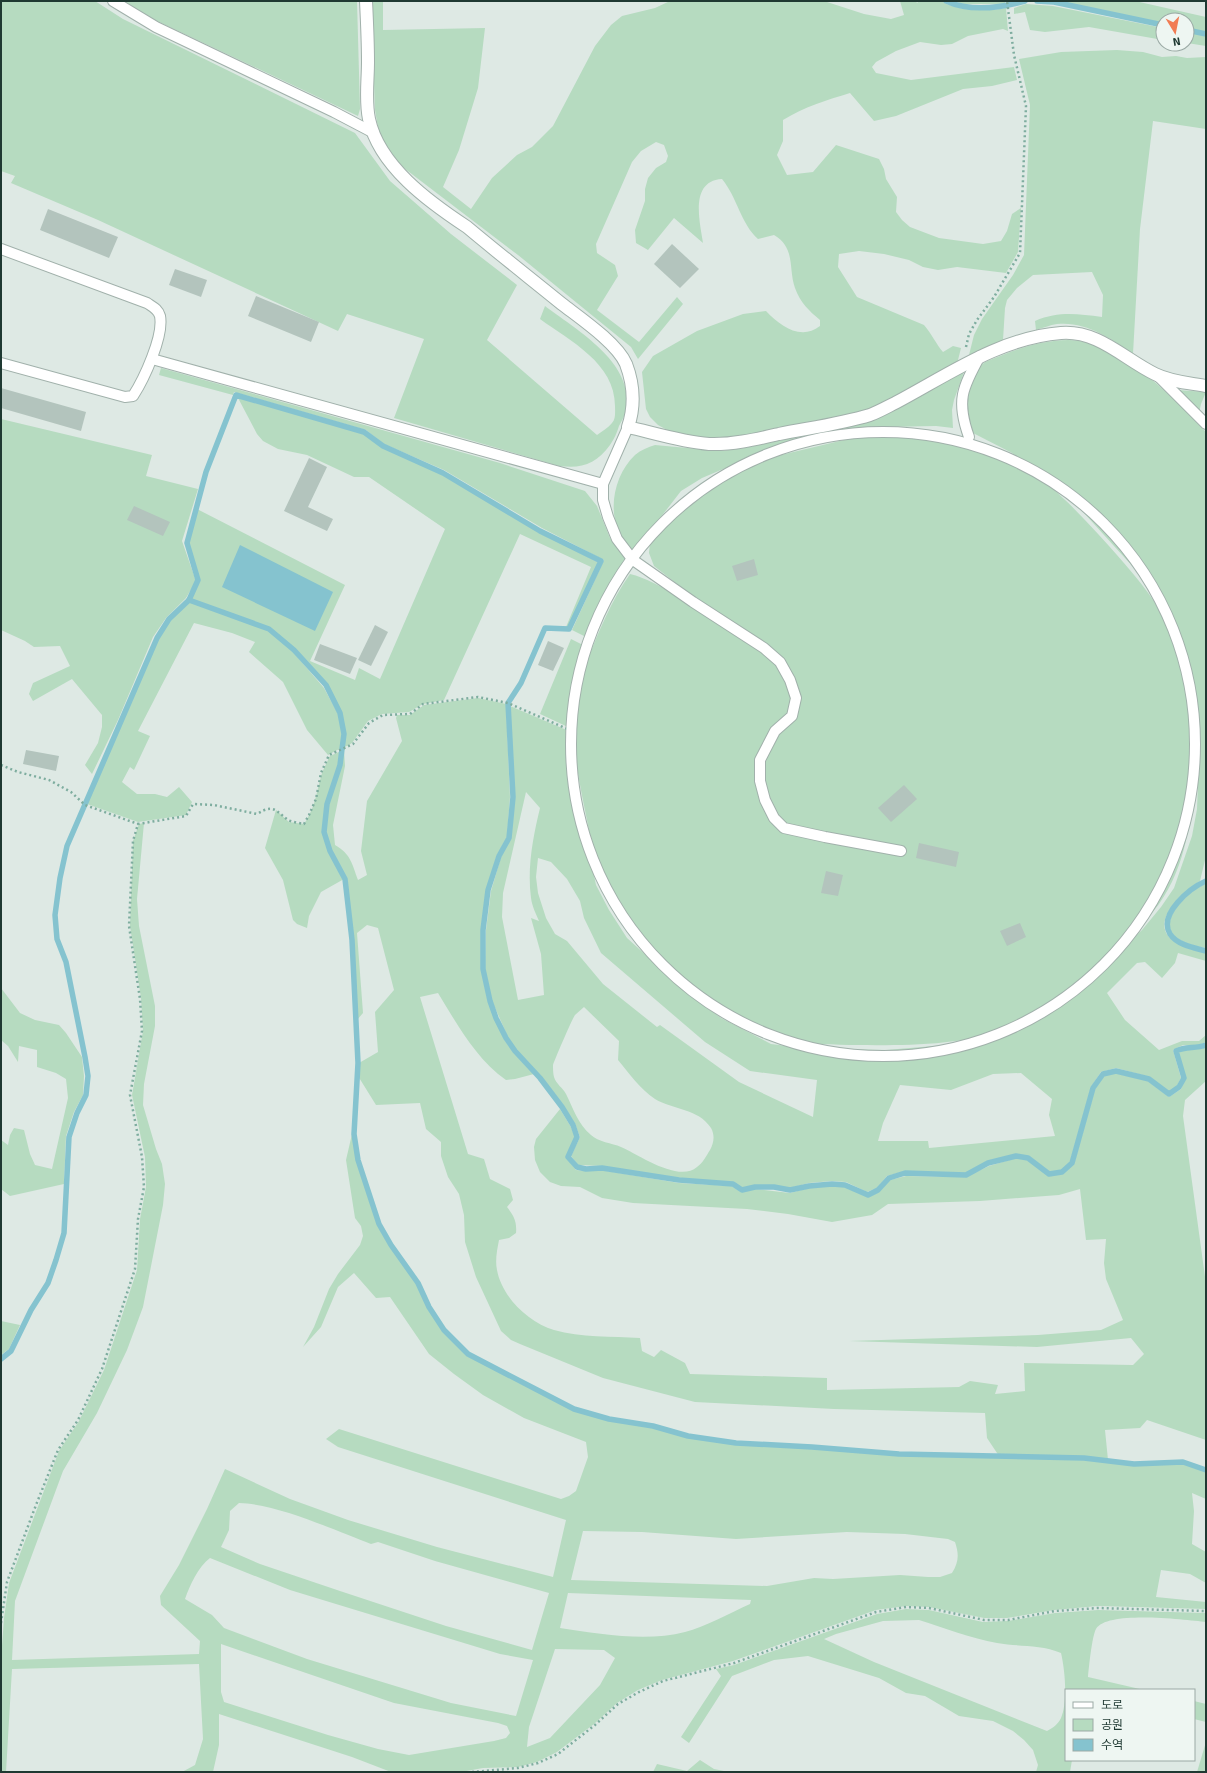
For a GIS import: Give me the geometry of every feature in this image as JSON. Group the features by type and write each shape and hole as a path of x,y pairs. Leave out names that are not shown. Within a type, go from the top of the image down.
{"street":[{"path":"366,1 367,102 369,120 377,141 389,161 404,178 446,214 466,227 593,329 615,349 625,364 633,397 632,415 628,427 710,444 742,442 871,414 980,356 1012,343 1037,336 1063,333 1087,336 1110,345 1155,374 1175,381 1206,386"}],"lane":[{"path":"113,1 156,27 334,112 374,133"},
{"path":"1,249 147,303 156,308 160,317 159,329 152,359 133,396 125,397 1,363"},
{"path":"969,437 963,421 961,407 962,394 966,381 980,356"},
{"path":"152,359 603,484"},
{"path":"1155,374 1206,424"},
{"path":"628,427 603,484 603,500 617,539 633,560 693,602 764,648 780,662 790,680 796,698 792,716 775,732 760,760 760,781 765,800 774,818 784,828 901,851"},
{"path":"922,429 953,433 969,437 982,440 1011,454 1073,503 1143,580 1173,629 1182,654 1196,704 1198,758 1195,809 1190,836 1172,887 1160,906 1141,928 1051,1009 1026,1025 969,1041 886,1048 810,1046 772,1042 722,1016 655,961 629,936 610,909 598,884 575,774 572,731 572,694 598,627 633,560 682,495 703,481 737,466 784,452 848,437 891,430 922,429"}],"path":[{"path":"960,367 969,334 977,320 994,297 1020,253 1026,106 1014,55 1007,1"},
{"path":"1,765 18,772 49,780 71,792 85,805 138,824 186,816 193,804 214,805 257,814 266,808 276,809 289,821 304,824 316,799 322,773 330,755 353,744 369,723 383,715 410,714 423,704 478,697 508,703 572,731"},
{"path":"1,1623 7,1582 36,1505 58,1450 78,1420 102,1369 135,1269 138,1219 144,1187 142,1157 130,1095 142,1031 140,999 129,926 133,841 138,824"},
{"path":"472,1772 518,1768 538,1763 558,1754 595,1725 618,1704 645,1689 663,1681 734,1663 876,1612 906,1607 929,1608 990,1620 1008,1620 1055,1612 1098,1608 1206,1611"}],"green space":[{"path":"1,1 95,1 123,19 355,133 390,181 451,234 517,285 487,340 597,435 612,423 615,415 613,391 608,377 589,355 540,319 545,306 585,335 610,359 619,373 625,387 627,403 624,415 610,445 599,457 588,464 575,467 559,466 394,418 424,339 347,314 338,331 98,220 11,183 15,176 1,171"},
{"path":"121,1 357,1 360,109 358,116 157,21"},
{"path":"371,1 383,1 383,30 485,28 478,88 459,150 443,187 471,209 492,178 517,155 532,147 553,126 595,46 611,25 622,16 655,8 670,1 824,1 864,14 891,19 904,15 900,1 914,1 918,3 917,1 942,1 946,4 963,9 993,10 1006,8 1008,31 1003,29 968,36 952,44 941,45 920,42 896,51 876,62 872,67 876,73 911,80 1014,67 1017,80 992,86 963,89 896,116 874,121 850,93 824,101 783,120 783,141 777,155 787,175 813,172 836,145 879,159 884,169 886,179 897,197 896,212 902,220 910,227 939,238 983,244 1001,241 1007,231 1012,214 1021,208 1018,252 1006,273 957,267 938,270 923,267 909,260 884,254 859,251 839,254 838,267 857,297 924,325 943,352 953,346 961,348 957,364 871,409 742,437 708,439 689,437 667,430 658,425 650,417 646,409 642,372 653,356 697,331 743,314 766,311 784,326 798,332 806,332 820,326 820,320 799,298 793,281 790,259 786,246 774,235 758,239 752,233 747,226 732,194 722,179 712,181 705,187 701,195 699,214 703,243 674,218 648,250 636,243 635,230 645,201 645,189 648,178 656,168 666,162 668,156 664,145 656,142 641,151 632,162 596,244 597,253 615,265 618,276 597,310 639,342 677,297 683,304 638,359 631,347 518,255 396,162 380,139 375,110"},
{"path":"953,1 1005,1 1005,4 964,4"},
{"path":"1058,1 1135,1 1184,12 1155,12 1155,21"},
{"path":"1026,4 1053,6 1155,26 1155,39 1089,27 1045,32 1030,30 1025,12 1014,14 1014,8"},
{"path":"1195,15 1206,17 1206,32 1195,30"},
{"path":"1195,34 1206,36 1206,46 1195,44"},
{"path":"1117,50 1143,52 1162,57 1206,57 1206,129 1153,121 1140,229 1133,354 1107,337 1078,325 1057,324 1036,330 1035,321 1052,316 1076,314 1102,317 1103,295 1092,272 1033,275 1017,288 1007,300 1003,340 969,355 974,335 982,319 1013,275 1024,255 1030,105 1019,59 1061,52"},
{"path":"1068,340 1088,343 1107,350 1126,360 1161,387 1206,432 1206,856 1200,881 1173,905 1165,922 1165,930 1169,937 1182,946 1206,953 1206,961 1178,953 1175,963 1162,978 1145,962 1137,963 1107,993 1125,1020 1159,1050 1182,1041 1199,1041 1206,1035 1206,1042 1197,1046 1183,1045 1173,1050 1181,1078 1177,1086 1169,1092 1150,1077 1116,1068 1101,1072 1091,1087 1070,1162 1061,1170 1050,1172 1029,1156 1016,1154 987,1161 965,1173 905,1171 887,1176 877,1188 867,1192 846,1182 832,1181 809,1183 790,1188 774,1185 755,1185 742,1188 733,1182 680,1178 602,1166 578,1165 571,1156 580,1137 575,1124 564,1106 542,1077 516,1050 508,1037 492,1001 485,969 486,930 491,891 501,857 511,838 515,797 510,706 569,731 573,774 596,885 609,910 627,938 689,994 721,1018 771,1044 802,1048 886,1050 970,1043 1027,1027 1053,1011 1142,930 1174,888 1192,836 1197,809 1199,758 1198,704 1175,628 1161,603 1144,579 1074,502 1012,453 973,433 968,425 965,408 969,389 979,367 985,362 1016,350 1035,344","holes":["526,792 540,808 531,853 530,887 532,904 539,921 531,918 541,954 544,995 518,1000 502,917 503,893","538,858 551,862 567,879 580,901 584,918 601,953 705,1042 750,1071 817,1080 813,1117 739,1082 660,1025 657,1027 603,984 567,941 555,934 546,918 538,893 536,877","584,1007 619,1041 618,1060 644,1091 662,1103 685,1110 706,1121 711,1128 714,1139 710,1150 701,1164 689,1171 680,1172 670,1170 648,1161 621,1147 597,1139 586,1131 576,1116 566,1094 558,1084 553,1074 553,1065 575,1015","1021,1073 1052,1099 1049,1115 1055,1136 929,1148 928,1141 878,1141 883,1123 900,1085 951,1090 993,1074"]},
{"path":"161,368 500,463 585,491 597,506 610,538 625,558 622,568 590,639 572,630 604,560 542,528 444,470 384,444 366,430 234,392 233,395 159,375"},
{"path":"964,372 952,410 953,428 936,426 884,427 782,449 735,464 702,478 681,491 633,553 618,530 615,520 614,500 619,480 628,462 635,455 645,449 655,445 720,451 745,448 846,426"},
{"path":"1177,390 1206,392 1199,413"},
{"path":"237,396 364,434 382,447 443,474 540,532 599,563 568,628 566,627 591,567 520,534 444,700 423,704 409,712 382,714 368,721 352,743 343,748 346,735 341,712 327,685 295,649 269,628 191,599 200,581 188,542 197,509 345,585 310,661 355,680 359,668 380,679 445,529 369,477 354,477 307,455 278,449 263,441 257,434"},
{"path":"1,419 152,455 146,476 198,489 182,541 196,581 186,598 166,618 153,637 118,720 92,774 85,765 98,743 102,727 102,715 72,679 33,701 29,694 33,683 70,666 60,646 34,647 25,641 1,630"},
{"path":"922,432 962,437 985,444 1020,463 1037,475 1067,502 1096,531 1141,583 1167,623 1182,659 1191,696 1195,735 1193,790 1186,841 1181,858 1176,874 1159,904 1133,933 1042,1013 1026,1022 989,1035 948,1042 906,1045 830,1045 803,1043 782,1041 757,1033 721,1012 653,956 622,923 606,897 596,868 574,745 575,700 580,680 601,627 611,605 630,574 654,583 680,598 760,650 772,659 782,671 789,688 791,704 784,721 757,760 771,821 790,825 780,818 772,805 766,789 765,775 766,761 770,748 800,698 795,678 784,660 695,598 654,566 649,553 650,542 664,520 683,497 704,483 738,468 785,454 848,439 891,433"},
{"path":"190,602 269,630 293,652 324,688 338,714 343,735 341,748 328,755 307,730 283,682 249,652 255,642 232,633 194,623 138,731 150,736 134,770 130,767 122,782 137,794 155,794 167,797 179,787 192,802 186,815 138,822 87,804 159,638 171,620"},
{"path":"571,639 589,648 570,694 568,727 540,714"},
{"path":"478,698 506,704 510,797 507,837 497,855 486,890 481,930 481,969 488,1002 504,1039 513,1052 534,1074 506,1080 495,1072 476,1051 460,1029 438,993 420,997 468,1154 484,1159 490,1179 510,1189 513,1200 507,1207 512,1213 516,1226 516,1233 509,1238 499,1240 496,1263 500,1280 510,1299 526,1315 535,1321 564,1333 586,1336 640,1338 642,1351 654,1357 661,1350 685,1363 690,1374 827,1378 827,1390 959,1387 970,1381 998,1385 995,1394 1025,1391 1024,1363 1133,1365 1144,1354 1131,1338 1037,1347 849,1341 1038,1335 1101,1330 1123,1320 1106,1279 1104,1263 1106,1239 1086,1240 1080,1189 1059,1195 980,1201 888,1204 872,1215 832,1222 788,1214 747,1209 633,1203 602,1198 580,1187 561,1186 550,1182 540,1172 535,1160 534,1147 536,1139 560,1109 575,1137 566,1157 576,1170 601,1170 679,1183 732,1186 741,1192 755,1189 790,1193 809,1188 832,1186 845,1187 868,1197 879,1192 890,1180 906,1176 966,1177 989,1166 1016,1158 1027,1160 1049,1176 1063,1174 1074,1164 1095,1089 1104,1076 1115,1073 1148,1081 1169,1097 1181,1089 1186,1078 1178,1052 1206,1047 1206,1081 1185,1100 1183,1116 1206,1284 1206,1440 1147,1420 1140,1428 1105,1430 1108,1460 1083,1457 999,1456 987,1438 985,1413 834,1409 695,1402 603,1378 511,1340 501,1331 476,1277 465,1242 464,1215 459,1194 448,1177 441,1156 441,1142 426,1129 420,1103 376,1105 358,1076 359,1063 378,1052 375,1012 394,990 378,928 367,925 357,933 363,1013 357,1020 353,941 350,932 346,879 331,851 324,832 328,805 344,750 345,766 333,825 335,845 348,856 358,880 367,875 361,851 367,801 402,741 396,718 397,715 410,715 424,705"},
{"path":"341,751 339,764 326,804 322,832 329,852 344,879 321,892 309,916 307,928 297,924 293,920 283,880 265,848 276,810 289,822 304,824 313,805 322,773 330,756"},
{"path":"144,823 137,899 139,926 155,1006 155,1026 144,1084 143,1105 162,1164 165,1184 163,1205 143,1307 127,1350 97,1413 63,1471 15,1601 12,1660 199,1654 200,1641 161,1605 160,1596 179,1565 225,1469 290,1499 348,1520 437,1547 553,1577 566,1520 338,1447 326,1439 339,1429 561,1499 576,1491 588,1457 586,1442 524,1418 483,1395 454,1374 429,1354 390,1297 376,1298 354,1273 338,1287 321,1327 303,1347 314,1327 329,1289 338,1274 360,1245 363,1236 361,1226 355,1218 346,1160 352,1134 357,1160 378,1224 389,1245 417,1284 428,1308 443,1331 467,1356 574,1410 608,1420 653,1427 688,1438 736,1444 899,1455 1083,1459 1134,1465 1183,1463 1206,1472 1206,1499 1192,1493 1194,1511 1192,1544 1206,1552 1206,1583 1190,1574 1161,1570 1156,1597 1206,1602 1206,1609 1098,1606 1054,1610 1007,1618 984,1618 929,1607 906,1606 876,1610 733,1661 662,1680 638,1690 617,1703 594,1724 557,1752 537,1762 518,1767 483,1768 461,1772 391,1772 352,1757 219,1714 219,1745 213,1772 182,1772 195,1765 203,1739 199,1664 12,1669 6,1772 1,1772 1,1659 4,1618 9,1583 59,1451 79,1421 104,1370 137,1270 140,1219 146,1187 145,1157 132,1095 143,1031 141,998 130,926 133,841 139,824","holes":["239,1503 254,1504 306,1519 371,1544 378,1542 435,1561 549,1593 532,1650 446,1626 260,1564 221,1547 229,1530 230,1511","583,1531 642,1532 736,1539 847,1532 905,1534 948,1539 955,1542 958,1554 957,1562 952,1573 940,1577 900,1575 833,1579 814,1578 767,1586 571,1580","210,1558 290,1590 500,1654 533,1660 516,1716 451,1703 307,1659 224,1628 212,1615 185,1599 195,1577","568,1593 751,1600 750,1604 693,1630 685,1632 670,1635 639,1637 607,1635 560,1628","221,1644 394,1703 498,1723 507,1726 510,1733 506,1738 494,1741 409,1755 378,1749 328,1735 224,1702 221,1692","555,1649 604,1650 615,1658 600,1685 550,1738 527,1747 529,1727"]},
{"path":"1206,884 1206,948 1188,944 1179,939 1172,933 1170,926 1171,918 1179,904 1193,891"},
{"path":"1,988 20,1013 35,1020 59,1025 82,1057 84,1076 83,1095 74,1112 66,1136 64,1184 10,1196 1,1189 1,1140 8,1145 10,1135 14,1128 24,1130 30,1154 35,1165 52,1169 68,1098 66,1079 56,1073 37,1067 37,1050 19,1046 18,1062 8,1046 1,1040"},
{"path":"1,1321 20,1325 9,1349 1,1355"},
{"path":"906,1609 929,1610 983,1622 1008,1621 1055,1613 1098,1610 1206,1613 1206,1622 1165,1618 1130,1618 1103,1623 1096,1629 1092,1645 1088,1677 1140,1689 1065,1689 1064,1668 1061,1653 1045,1648 987,1641 919,1620 883,1621 836,1634 824,1639 874,1662 1047,1731 1061,1718 1065,1703 1065,1761 1072,1761 1070,1772 1036,1772 1038,1765 1033,1750 1013,1731 993,1721 959,1716 925,1696 906,1693 879,1678 808,1656 774,1660 732,1676 689,1743 681,1737 721,1676 716,1669 734,1665 877,1614"},
{"path":"1195,1701 1206,1704 1206,1722 1195,1719"},
{"path":"1206,1742 1206,1772 1197,1772"},
{"path":"700,1760 714,1769 729,1772 653,1772 657,1764 687,1771"}],"water":[{"path":"240,545 333,592 315,631 222,587"}],"building":[{"path":"48,209 118,237 109,258 40,230"},
{"path":"672,244 699,269 680,288 654,264"},
{"path":"175,269 207,280 201,297 169,285"},
{"path":"256,296 319,322 311,342 248,316"},
{"path":"1,388 86,412 81,431 1,408"},
{"path":"309,458 327,467 308,507 333,519 327,531 284,511"},
{"path":"134,506 170,522 163,536 127,520"},
{"path":"754,559 758,575 737,581 732,566"},
{"path":"375,625 388,632 371,666 358,660"},
{"path":"548,641 564,648 553,671 538,665"},
{"path":"320,644 357,658 350,674 314,660"},
{"path":"26,750 59,756 56,771 23,764"},
{"path":"904,785 917,799 891,822 878,808"},
{"path":"919,843 959,852 956,867 916,858"},
{"path":"826,871 843,875 838,896 821,893"},
{"path":"1020,923 1026,937 1007,946 1000,931"}],"waterway":[{"path":"946,1 965,7 975,8 1005,6 1025,1"},
{"path":"1037,1 1054,2 1155,23"},
{"path":"1195,32 1206,34"},
{"path":"189,600 198,580 187,543 206,472 236,395 364,432 383,446 443,473 540,531 601,561 569,629 545,628 521,683 508,703 513,797 509,838 499,856 488,890 483,930 483,969 490,1001 496,1018 506,1038 515,1051 540,1078 562,1107 573,1125 577,1137 568,1157 577,1167 586,1169 602,1168 679,1180 733,1184 742,1190 755,1187 774,1187 790,1190 809,1186 832,1184 845,1185 868,1195 878,1190 889,1178 905,1173 966,1175 988,1163 1016,1156 1028,1158 1049,1174 1062,1172 1072,1163 1093,1088 1103,1074 1116,1071 1149,1079 1169,1094 1179,1087 1184,1078 1176,1051 1206,1045"},
{"path":"1,1359 11,1351 31,1310 48,1283 56,1260 64,1233 69,1137 77,1113 86,1095 88,1076 85,1057 66,962 57,939 55,915 60,878 67,846 157,638 169,619 189,600 269,629 294,650 326,685 340,713 344,734 340,765 327,804 324,832 330,851 345,879 352,940 358,1063 354,1134 358,1160 379,1224 391,1245 418,1283 429,1307 444,1330 468,1354 574,1409 609,1419 653,1426 688,1436 736,1443 899,1454 1084,1458 1134,1464 1183,1462 1206,1470"},
{"path":"1206,881 1199,884 1184,896 1172,910 1168,918 1167,926 1170,934 1177,941 1186,946 1206,951"}]}
